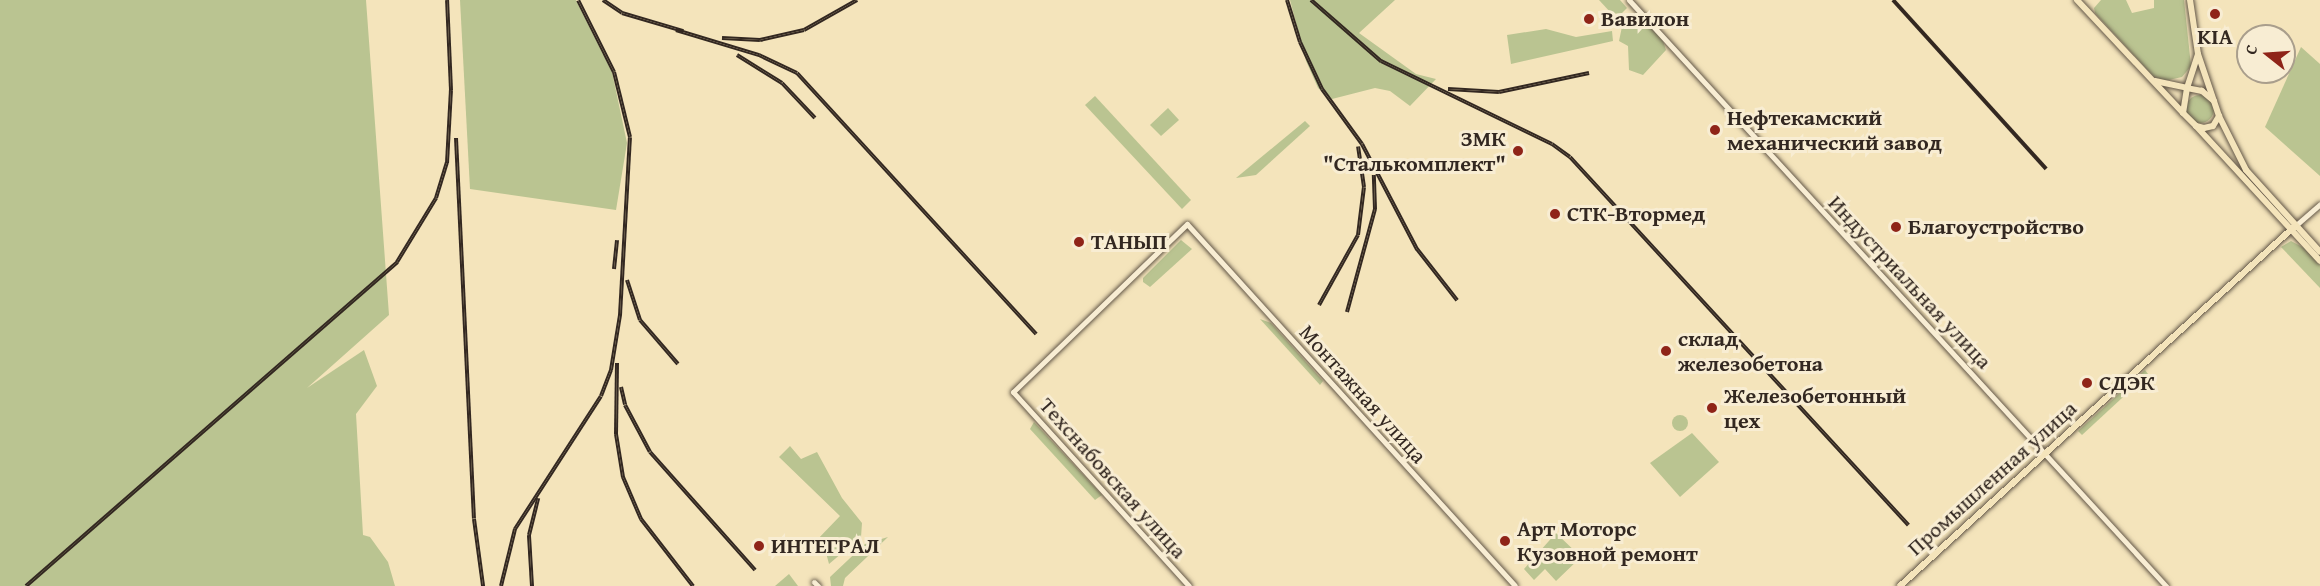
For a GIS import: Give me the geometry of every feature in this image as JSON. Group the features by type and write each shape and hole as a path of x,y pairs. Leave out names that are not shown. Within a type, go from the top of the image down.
{"main road":[{"path":"2077,0 2292,228 2320,252"},
{"path":"2190,0 2198,54 2219,116 2246,170 2320,261"},
{"path":"2183,113 2187,88 2198,54"},
{"path":"2152,80 2202,91 2214,101"},
{"path":"2196,126 2213,126 2219,116"},
{"name":"Промышленная улица","path":"1900,586 2292,228"}],"street":[{"name":"Индустриальная улица","path":"1629,0 2166,586"},
{"path":"2292,228 2320,204"},
{"name":"Техснабовская улица","path":"1187,224 1013,392 1189,586"},
{"name":"Монтажная улица","path":"1187,224 1515,586"}],"green space":[{"path":"0,0 366,0 389,315 307,388 364,350 377,386 356,414 363,535 370,537 388,562 395,586 0,586"},
{"path":"460,0 576,0 612,72 627,143 616,210 470,189"},
{"path":"1290,0 1395,0 1359,33 1416,74 1436,79 1410,106 1390,91 1375,88 1332,99 1318,88 1306,61"},
{"path":"1599,0 1620,0 1627,8 1621,14 1611,13"},
{"path":"2101,0 2126,0 2132,13 2154,8 2154,0 2184,0 2191,66 2182,77 2164,81 2154,77 2095,13 2094,8"},
{"path":"1624,17 1644,20 1663,41 1666,50 1643,75 1629,70 1628,46 1619,41"},
{"path":"1546,29 1576,37 1612,31 1613,41 1511,64 1507,35"},
{"path":"2301,47 2320,64 2320,176 2265,127 2284,84 2296,84 2296,58"},
{"path":"2200,95 2210,99 2214,109 2210,119 2200,123 2190,119 2186,109 2190,99"},
{"path":"1095,96 1191,200 1182,209 1085,105"},
{"path":"1168,108 1179,120 1161,136 1150,125"},
{"path":"1305,121 1310,126 1256,175 1236,178"},
{"path":"1181,240 1192,249 1150,287 1143,282 1143,278"},
{"path":"2291,241 2304,248 2320,265 2320,288 2281,247"},
{"path":"1260,319 1271,323 1323,381 1320,385"},
{"path":"2145,370 2148,374 2082,435 2078,431"},
{"path":"1677,415 1683,415 1688,423 1686,429 1677,431 1672,426 1672,420"},
{"path":"1034,422 1102,495 1095,500 1030,429"},
{"path":"1692,433 1719,462 1680,497 1650,463"},
{"path":"790,446 801,459 817,452 842,498 862,523 861,537 829,564 825,549 815,542 840,516 779,457"},
{"path":"1556,533 1581,557 1556,581 1545,569 1534,580 1524,569"},
{"path":"888,537 845,578 843,586 831,586 830,577 865,544"},
{"path":"789,574 798,586 775,586"}],"railway":[{"path":"26,586 397,262 436,198 447,163 451,90 447,0"},
{"path":"501,586 515,529 601,396 611,370 620,315 630,137 614,72 578,0"},
{"path":"603,0 622,13 683,31"},
{"path":"722,38 760,40 804,30 857,0"},
{"path":"1287,0 1300,42 1322,89 1362,144 1417,249 1457,300"},
{"path":"1311,0 1381,61 1552,144 1570,157 1908,525"},
{"path":"1893,0 2046,169"},
{"path":"676,30 759,55 797,73 1036,334"},
{"path":"737,55 782,83 815,118"},
{"path":"1448,89 1499,92 1589,73"},
{"path":"456,138 474,519 483,586"},
{"path":"1319,305 1358,235 1364,187 1358,146"},
{"path":"1347,312 1375,209 1374,175"},
{"path":"614,269 617,240"},
{"path":"627,280 640,320 678,364"},
{"path":"617,363 616,434 623,477 641,519 693,586"},
{"path":"621,387 625,405 650,452 755,570"},
{"path":"532,586 529,535 538,498"}],"place":[{"name":"KIA","path":"2215,14"},
{"name":"Вавилон","path":"1589,19"},
{"name":"Нефтекамский механический завод","path":"1715,130"},
{"name":"ЗМК \"Сталькомплект\"","path":"1518,151"},
{"name":"СТК-Втормед","path":"1555,214"},
{"name":"Благоустройство","path":"1896,227"},
{"name":"ТАНЫП","path":"1079,242"},
{"name":"склад железобетона","path":"1666,351"},
{"name":"СДЭК","path":"2087,383"},
{"name":"Железобетонный цех","path":"1712,408"},
{"name":"Арт Моторс Кузовной ремонт","path":"1505,541"},
{"name":"ИНТЕГРАЛ","path":"759,546"}]}
